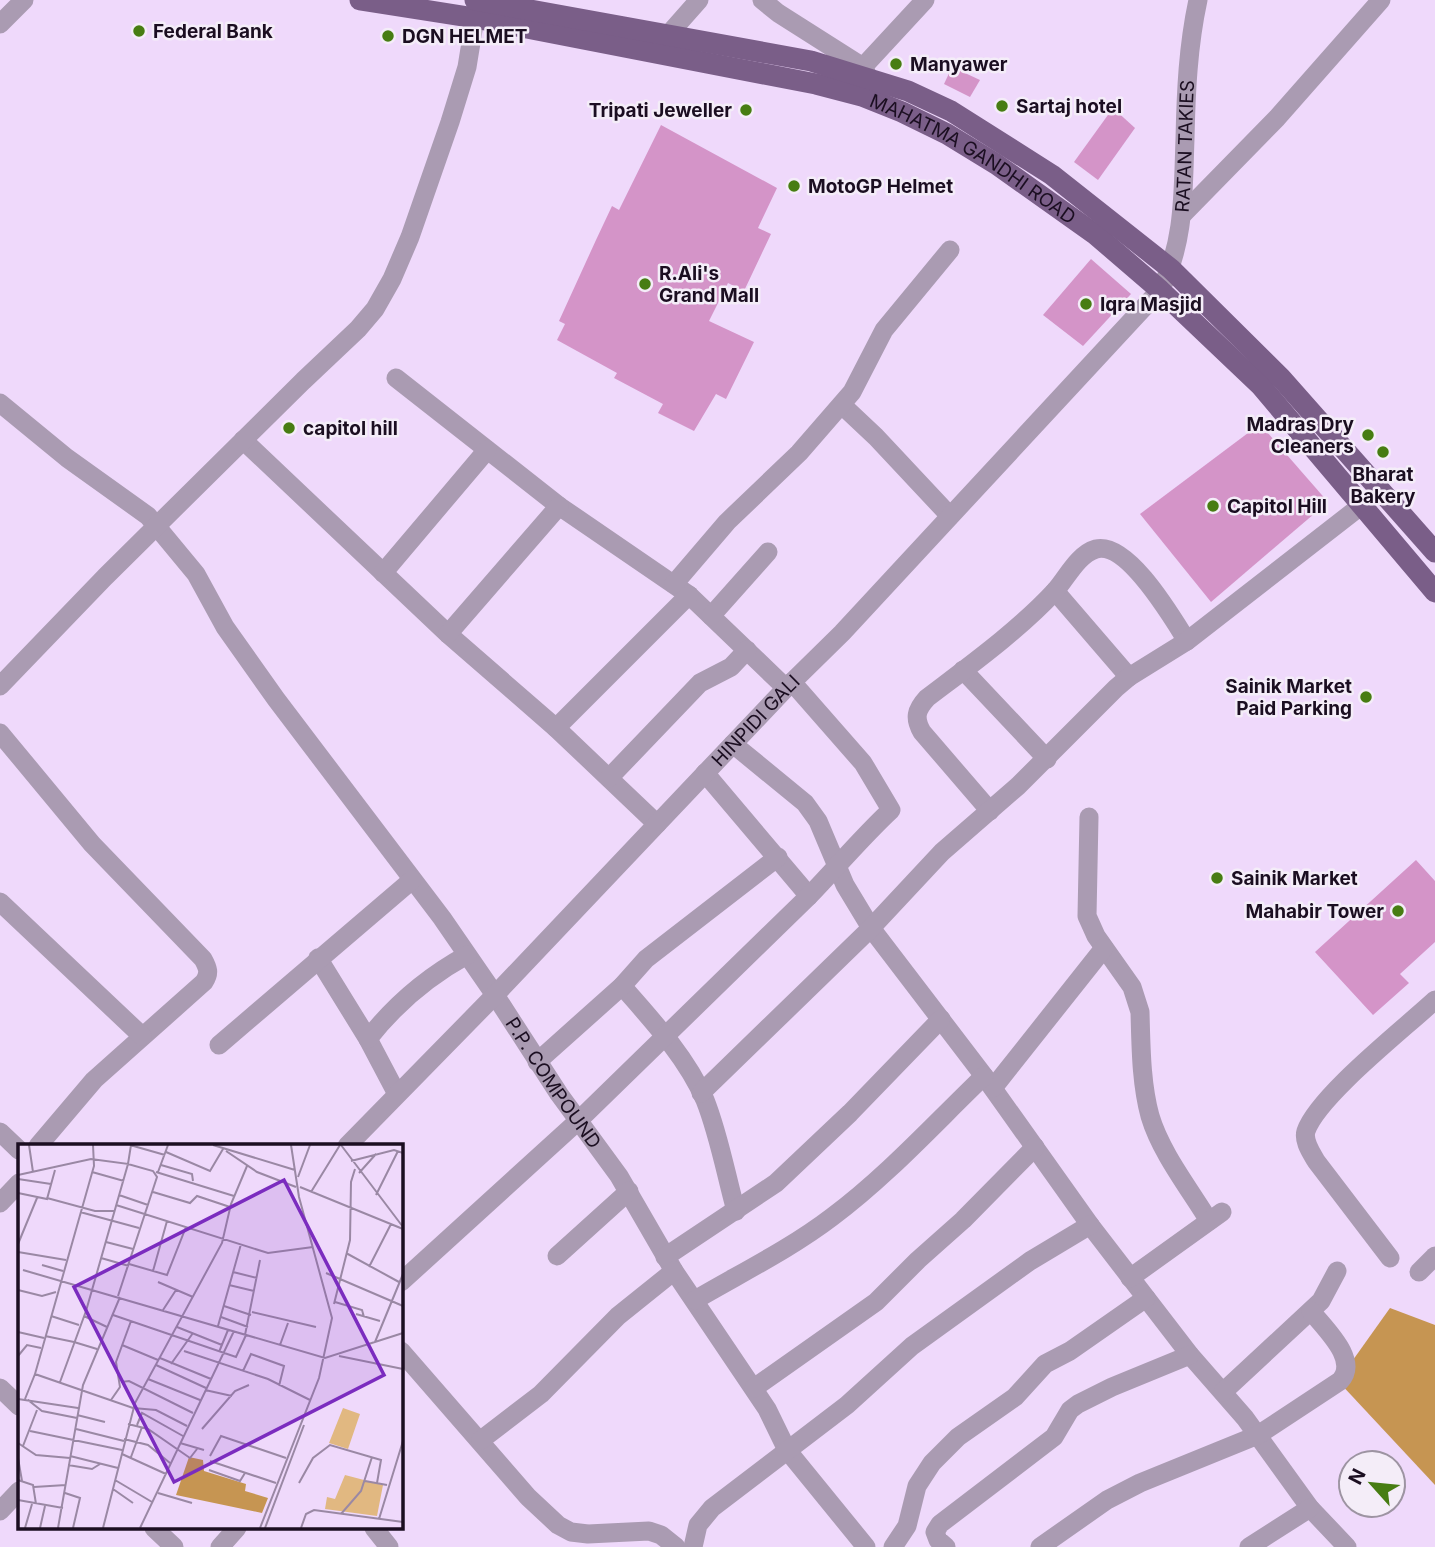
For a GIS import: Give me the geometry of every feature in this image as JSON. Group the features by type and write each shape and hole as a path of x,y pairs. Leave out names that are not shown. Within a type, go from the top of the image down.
{"main road":[{"name":"MAHATMA GANDHI ROAD","path":"360,0 475,9 668,35 790,56 866,72 951,111 1052,174 1171,269 1281,378 1435,552"},
{"name":"MAHATMA GANDHI ROAD","path":"475,9 805,81 862,96 947,134 996,164 1096,236 1160,290 1261,386 1435,592"}],"street":[{"path":"0,23 24,0"},
{"path":"668,35 699,0"},
{"path":"762,0 866,72 925,0"},
{"name":"RATAN TAKIES","path":"1160,290 1171,269 1182,215 1188,68 1198,0"},
{"path":"1182,215 1277,118 1381,0"},
{"path":"0,686 156,526 358,329 374,309 392,278 410,237 461,88 475,9"},
{"path":"556,728 682,590 727,522 799,453 842,405 862,376 884,330 950,250"},
{"name":"HINPIDI GALI","path":"349,1144 842,633 1160,290"},
{"path":"396,378 559,506 682,590 789,685 863,764 891,810 853,846 809,896 578,1121 402,1281"},
{"name":"P.P. COMPOUND","path":"0,403 67,458 148,516 197,574 225,627 467,955 537,1062 629,1191 669,1264 767,1409 787,1450 866,1547"},
{"path":"842,405 950,516"},
{"path":"243,440 448,634 556,728 657,824"},
{"path":"383,573 487,450"},
{"path":"701,1093 871,928 928,866 1047,759 1129,677 1186,641 1362,505"},
{"path":"448,634 559,506"},
{"path":"990,811 922,732 916,721 920,706 1055,591 1084,557 1095,549 1105,550 1129,564 1152,586 1186,641"},
{"path":"711,616 768,552"},
{"path":"1055,591 1129,677"},
{"path":"609,778 693,690 711,676 731,667 747,650"},
{"path":"963,670 1047,759"},
{"path":"0,733 92,844 208,967 204,982 94,1080 39,1144"},
{"path":"733,744 814,813 836,868 871,928 989,1082 1090,1226 1190,1355 1258,1435 1310,1508 1347,1547"},
{"path":"705,773 809,896"},
{"path":"1089,817 1087,916 1096,936 1132,987 1137,1000 1146,1100 1151,1118 1165,1149 1215,1216 1130,1278"},
{"path":"537,1062 622,986 646,959 778,857"},
{"path":"219,1045 412,880"},
{"path":"0,902 142,1036"},
{"path":"695,1300 832,1218 877,1180 989,1082 1104,948"},
{"path":"368,1039 392,1010 418,986 467,955"},
{"path":"318,958 368,1039 397,1094"},
{"path":"622,986 683,1062 701,1093 736,1211"},
{"path":"1390,1258 1316,1161 1307,1144 1305,1133 1331,1095 1435,1000"},
{"path":"481,1440 541,1394 669,1264 736,1211 761,1195 797,1164 941,1019"},
{"path":"0,1132 18,1149"},
{"path":"754,1388 876,1302 1035,1147"},
{"path":"0,1203 18,1184"},
{"path":"557,1256 629,1191"},
{"path":"693,1547 698,1525 703,1517 847,1405 912,1346 1030,1261 1090,1226"},
{"path":"1419,1272 1435,1256"},
{"path":"1223,1392 1311,1311 1328,1290 1337,1271"},
{"path":"893,1547 907,1526 917,1486 932,1463 958,1437 1015,1397 1045,1364 1070,1352 1146,1298"},
{"path":"1040,1547 1118,1494 1258,1435 1345,1375 1347,1367 1344,1357 1311,1311"},
{"path":"402,1351 541,1511 571,1532 588,1534 649,1531 661,1535 676,1547"},
{"path":"946,1547 938,1540 935,1532 940,1524 1054,1437 1070,1410 1112,1387 1190,1355"},
{"path":"0,1388 18,1405"},
{"path":"0,1511 18,1492"},
{"path":"1248,1547 1310,1508"},
{"path":"156,1530 174,1547"},
{"path":"220,1547 235,1530"},
{"path":"375,1530 389,1547"}],"shaded area":[{"path":"1390,1308 1435,1325 1435,1485 1407,1455 1407,1449 1401,1449 1338,1381"}],"building":[{"path":"952,67 980,80 970,97 944,84"},
{"path":"1113,108 1135,128 1098,180 1074,162"},
{"name":"R.Ali's Grand Mall","path":"661,125 777,188 758,228 771,234 744,291 728,283 709,321 754,342 726,399 716,394 694,431 658,413 663,404 614,378 617,373 557,340 565,324 559,321 612,206 619,210"},
{"name":"Iqra Masjid","path":"1091,259 1131,294 1083,346 1043,315"},
{"name":"Capitol Hill","path":"1260,424 1328,502 1211,602 1140,514"},
{"name":"Mahabir Tower","path":"1416,860 1435,881 1435,942 1400,974 1409,983 1373,1015 1315,952"}],"place":[{"name":"Federal Bank","path":"139,31"},
{"name":"DGN HELMET","path":"388,36"},
{"name":"Manyawer","path":"896,64"},
{"name":"Sartaj hotel","path":"1002,106"},
{"name":"Tripati Jeweller","path":"746,110"},
{"name":"MotoGP Helmet","path":"794,186"},
{"name":"R.Ali's Grand Mall","path":"645,284"},
{"name":"Iqra Masjid","path":"1086,304"},
{"name":"capitol hill","path":"289,428"},
{"name":"Madras Dry Cleaners","path":"1368,435"},
{"name":"Bharat Bakery","path":"1383,452"},
{"name":"Capitol Hill","path":"1213,506"},
{"name":"Sainik Market Paid Parking","path":"1366,697"},
{"name":"Sainik Market","path":"1217,878"},
{"name":"Mahabir Tower","path":"1398,911"}]}
